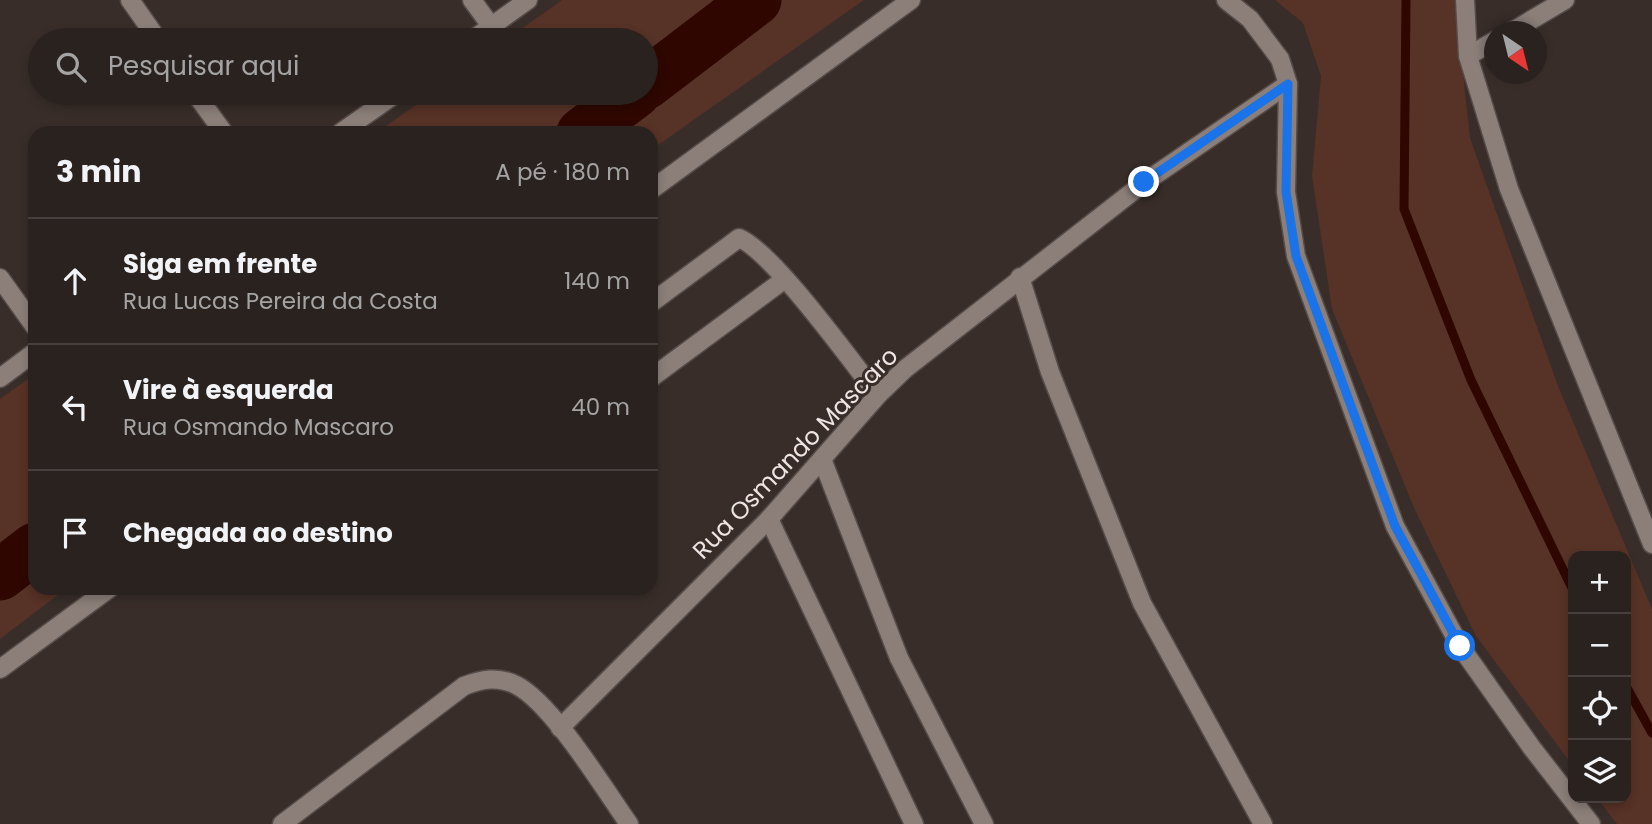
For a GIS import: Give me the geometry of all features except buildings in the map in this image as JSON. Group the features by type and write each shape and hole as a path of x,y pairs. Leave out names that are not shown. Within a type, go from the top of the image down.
{"street":[{"path":"130,0 150,28"},
{"path":"472,0 491,26"},
{"path":"488,28 528,0"},
{"path":"658,185 911,0"},
{"path":"1226,0 1250,19 1272,44 1288,84 1286,192 1296,256 1395,526 1460,646 1532,748 1591,824"},
{"path":"1465,0 1468,56 1509,189 1652,544"},
{"path":"1530,21 1565,0"},
{"path":"1468,56 1484,47"},
{"name":"Rua Osmando Mascaro","path":"560,728 769,519 878,395 953,329 1144,182 1288,84"},
{"path":"204,105 219,126"},
{"path":"350,126 380,105"},
{"path":"658,298 739,238 750,243 785,279 878,395"},
{"path":"1020,277 1050,372 1142,603 1263,824"},
{"path":"0,278 28,317"},
{"path":"658,373 785,279"},
{"path":"0,378 28,357"},
{"path":"821,459 898,658 984,824"},
{"path":"769,519 914,824"},
{"path":"0,669 100,595"},
{"path":"282,824 464,686 481,679 516,685 532,696 560,728 629,824"}],"shaded area":[{"path":"562,0 864,0 658,145 658,126 386,126 416,105 658,105 658,28 523,28"},
{"path":"1275,0 1455,0 1470,138 1558,386 1628,551 1568,551 1568,759 1476,636 1415,510 1332,309 1312,176 1321,76 1303,23"},
{"path":"28,379 28,595 58,595 0,639 0,399"},
{"path":"1631,559 1652,609 1652,824 1617,824 1601,803 1631,803"}],"waterway":[{"path":"658,75 756,0"},
{"path":"1406,0 1404,209 1471,380 1568,580"},
{"path":"591,126 619,105"},
{"path":"0,575 28,553"},
{"path":"1631,695 1652,733"}],"route":[{"path":"1144,182 1288,84 1286,192 1296,256 1395,526 1460,646"}]}
